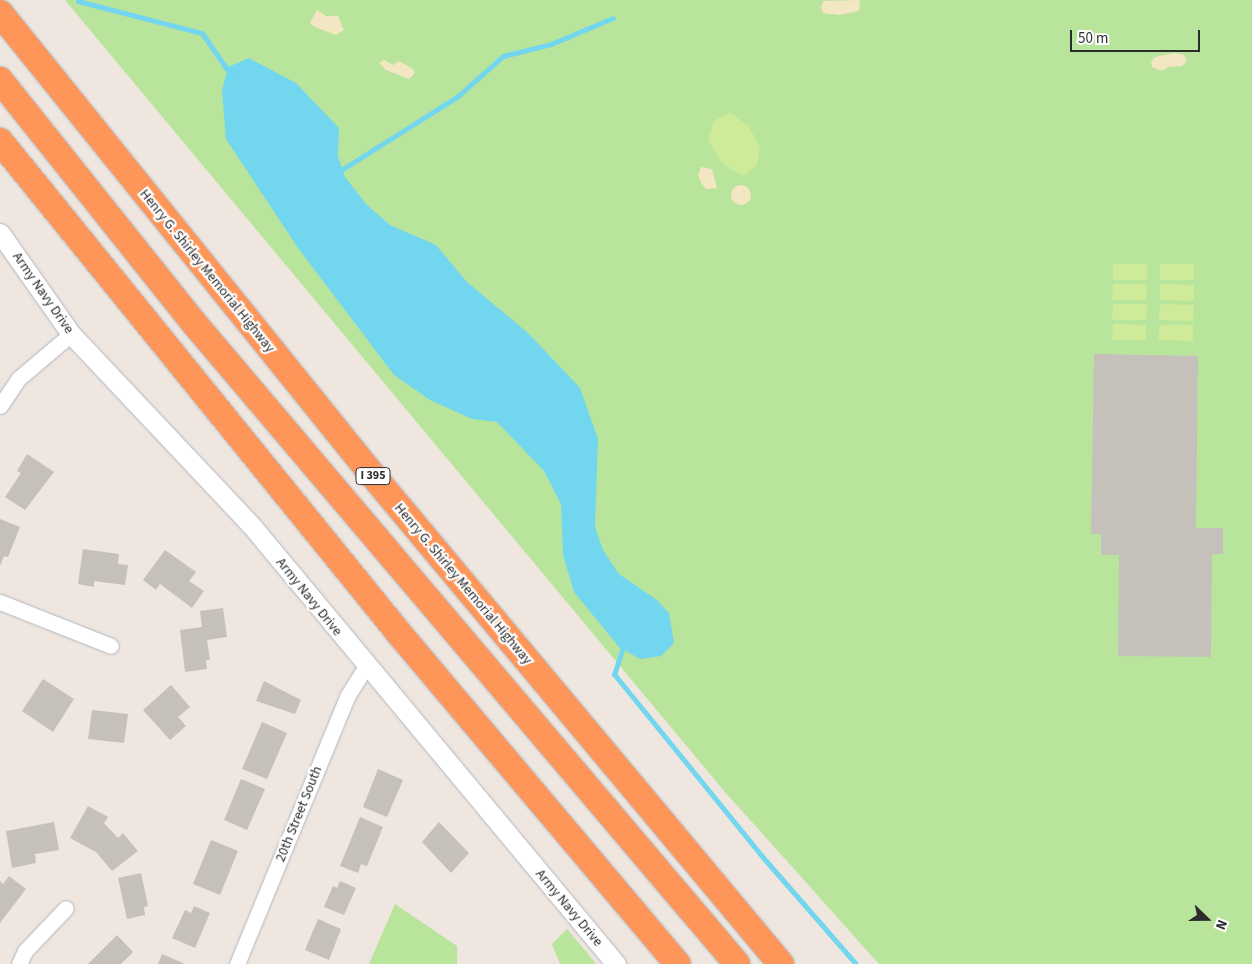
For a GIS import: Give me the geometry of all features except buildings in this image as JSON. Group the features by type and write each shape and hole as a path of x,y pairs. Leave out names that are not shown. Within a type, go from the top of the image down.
{"highway":[{"name":"Henry G. Shirley Memorial Highway","path":"0,14 370,472 781,964"},
{"path":"0,80 194,323 737,964"},
{"path":"0,141 398,632 678,964"}],"street":[{"name":"Army Navy Drive","path":"0,233 71,334 251,525 366,666 616,964"},
{"path":"0,406 18,379 71,334"},
{"path":"0,602 111,646"},
{"name":"20th Street South","path":"237,964 348,695 366,666"},
{"path":"19,964 25,951 66,908"}],"green space":[{"path":"65,0 1252,0 1252,964 879,964 725,792"},
{"path":"730,112 749,127 760,147 757,165 743,176 722,164 708,140 714,121"},
{"path":"1113,264 1147,264 1147,280 1113,280"},
{"path":"1160,264 1194,264 1194,280 1160,280"},
{"path":"1113,284 1147,284 1146,300 1112,300"},
{"path":"1160,284 1194,285 1194,301 1160,300"},
{"path":"1113,304 1147,304 1146,320 1112,320"},
{"path":"1160,304 1194,305 1193,321 1159,320"},
{"path":"1113,324 1146,325 1146,340 1112,340"},
{"path":"1159,325 1193,325 1193,341 1159,340"},
{"path":"395,904 457,946 457,964 369,964"},
{"path":"567,929 596,964 560,964 552,944"}],"sand":[{"path":"860,0 859,11 839,15 823,13 821,8 823,1"},
{"path":"317,10 326,16 338,16 344,30 336,35 315,27 310,23"},
{"path":"1175,53 1184,55 1187,61 1182,66 1168,67 1162,71 1152,67 1151,62 1155,57"},
{"path":"384,60 393,65 399,61 413,69 415,73 409,79 386,70 379,63"},
{"path":"701,167 712,169 717,188 706,189 701,183 698,175"},
{"path":"741,185 748,188 751,195 748,202 741,205 734,202 731,195 734,188"}],"water":[{"path":"249,58 296,83 339,128 338,156 345,177 367,205 390,225 436,245 467,282 528,333 580,388 598,439 595,527 603,550 619,574 657,600 669,613 674,643 661,656 640,659 619,647 574,592 563,555 561,504 544,471 497,422 472,419 430,400 394,375 298,248 226,139 222,91 228,67"}],"waterway":[{"path":"78,1 202,33 231,75"},
{"path":"338,172 458,96 503,56 551,44 613,18"},
{"path":"624,644 614,674 767,862 856,964"}]}
